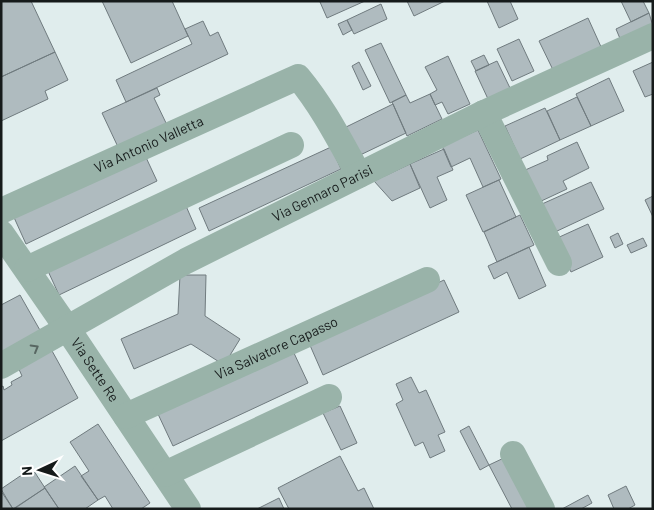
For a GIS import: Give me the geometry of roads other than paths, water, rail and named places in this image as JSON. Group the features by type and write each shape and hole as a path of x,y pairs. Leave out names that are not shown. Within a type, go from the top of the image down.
{"street":[{"name":"Via Gennaro Parisi","path":"1,366 186,261 484,113 653,36"},
{"name":"Via Antonio Valletta","path":"1,212 298,77 332,127 359,175"},
{"path":"484,113 560,263"},
{"path":"27,269 291,145"},
{"name":"Via Sette Re","path":"1,233 68,328 188,509"},
{"name":"Via Salvatore Capasso","path":"126,416 427,280"},
{"path":"165,474 329,398"},
{"path":"512,454 542,509"}]}
